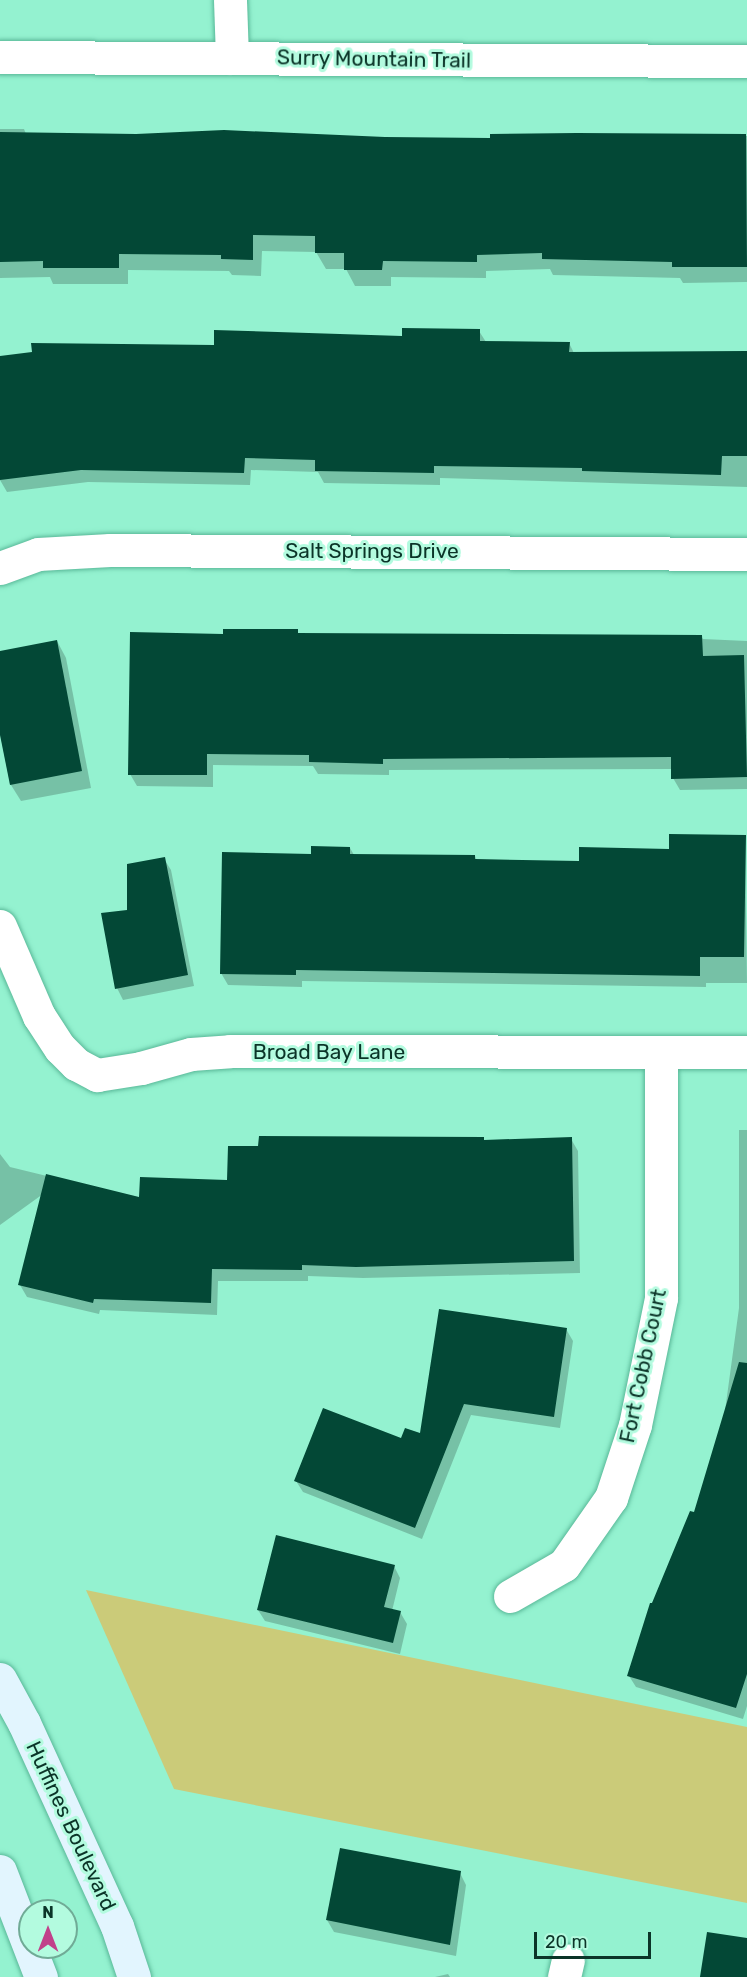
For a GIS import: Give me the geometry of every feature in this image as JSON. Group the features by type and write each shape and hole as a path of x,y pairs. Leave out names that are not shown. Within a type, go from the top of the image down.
{"main road":[{"name":"Huffines Boulevard","path":"0,1679 24,1723 117,1926 134,1977"},
{"path":"0,1871 41,1977"}],"street":[{"path":"230,0 232,58"},
{"name":"Surry Mountain Trail","path":"0,57 747,61"},
{"name":"Salt Springs Drive","path":"0,568 38,554 110,550 747,555"},
{"name":"Broad Bay Lane","path":"0,926 39,1016 60,1048 76,1064 97,1075 141,1068 191,1054 230,1051 747,1052"},
{"name":"Fort Cobb Court","path":"510,1596 564,1566 611,1498 634,1425 661,1298 661,1052"}],"shaded area":[{"path":"86,1590 747,1727 747,1903 174,1789"}],"building":[{"path":"224,130 385,137 490,138 490,134 746,134 747,267 672,267 672,262 542,259 542,253 477,255 477,262 383,261 382,270 344,270 344,253 315,253 315,236 253,235 253,260 221,259 221,255 119,254 119,268 43,268 43,261 0,262 0,132 136,134"},
{"path":"402,328 480,329 480,341 570,342 569,352 747,351 747,456 722,456 721,475 582,471 582,468 434,466 434,473 315,471 315,460 245,458 244,473 81,470 0,480 0,356 32,352 31,343 214,345 214,330 402,336"},
{"path":"223,629 298,629 298,633 702,635 703,656 744,655 747,777 671,779 671,757 383,759 383,764 309,762 309,755 207,754 207,775 128,775 130,632 223,634"},
{"path":"57,640 82,771 10,785 0,735 0,651"},
{"path":"669,834 746,835 744,957 700,957 700,976 296,970 296,975 220,974 222,852 311,854 311,846 350,847 350,854 475,855 475,859 579,861 579,847 669,849"},
{"path":"165,857 188,975 115,989 101,913 127,910 127,864"},
{"path":"259,1136 484,1137 484,1140 572,1137 574,1261 356,1267 302,1265 302,1270 212,1269 211,1303 94,1299 93,1303 18,1285 46,1174 139,1197 140,1177 227,1180 228,1146 258,1146"},
{"path":"439,1309 567,1328 554,1417 464,1404 415,1528 294,1481 323,1408 401,1438 405,1428 420,1433"},
{"path":"739,1362 747,1363 747,1674 736,1708 627,1676 650,1603 652,1603 690,1511 694,1512"},
{"path":"276,1535 395,1565 384,1607 401,1611 393,1643 257,1610"},
{"path":"340,1848 461,1871 450,1945 326,1920"},
{"path":"707,1932 747,1938 747,1977 700,1977"}]}
